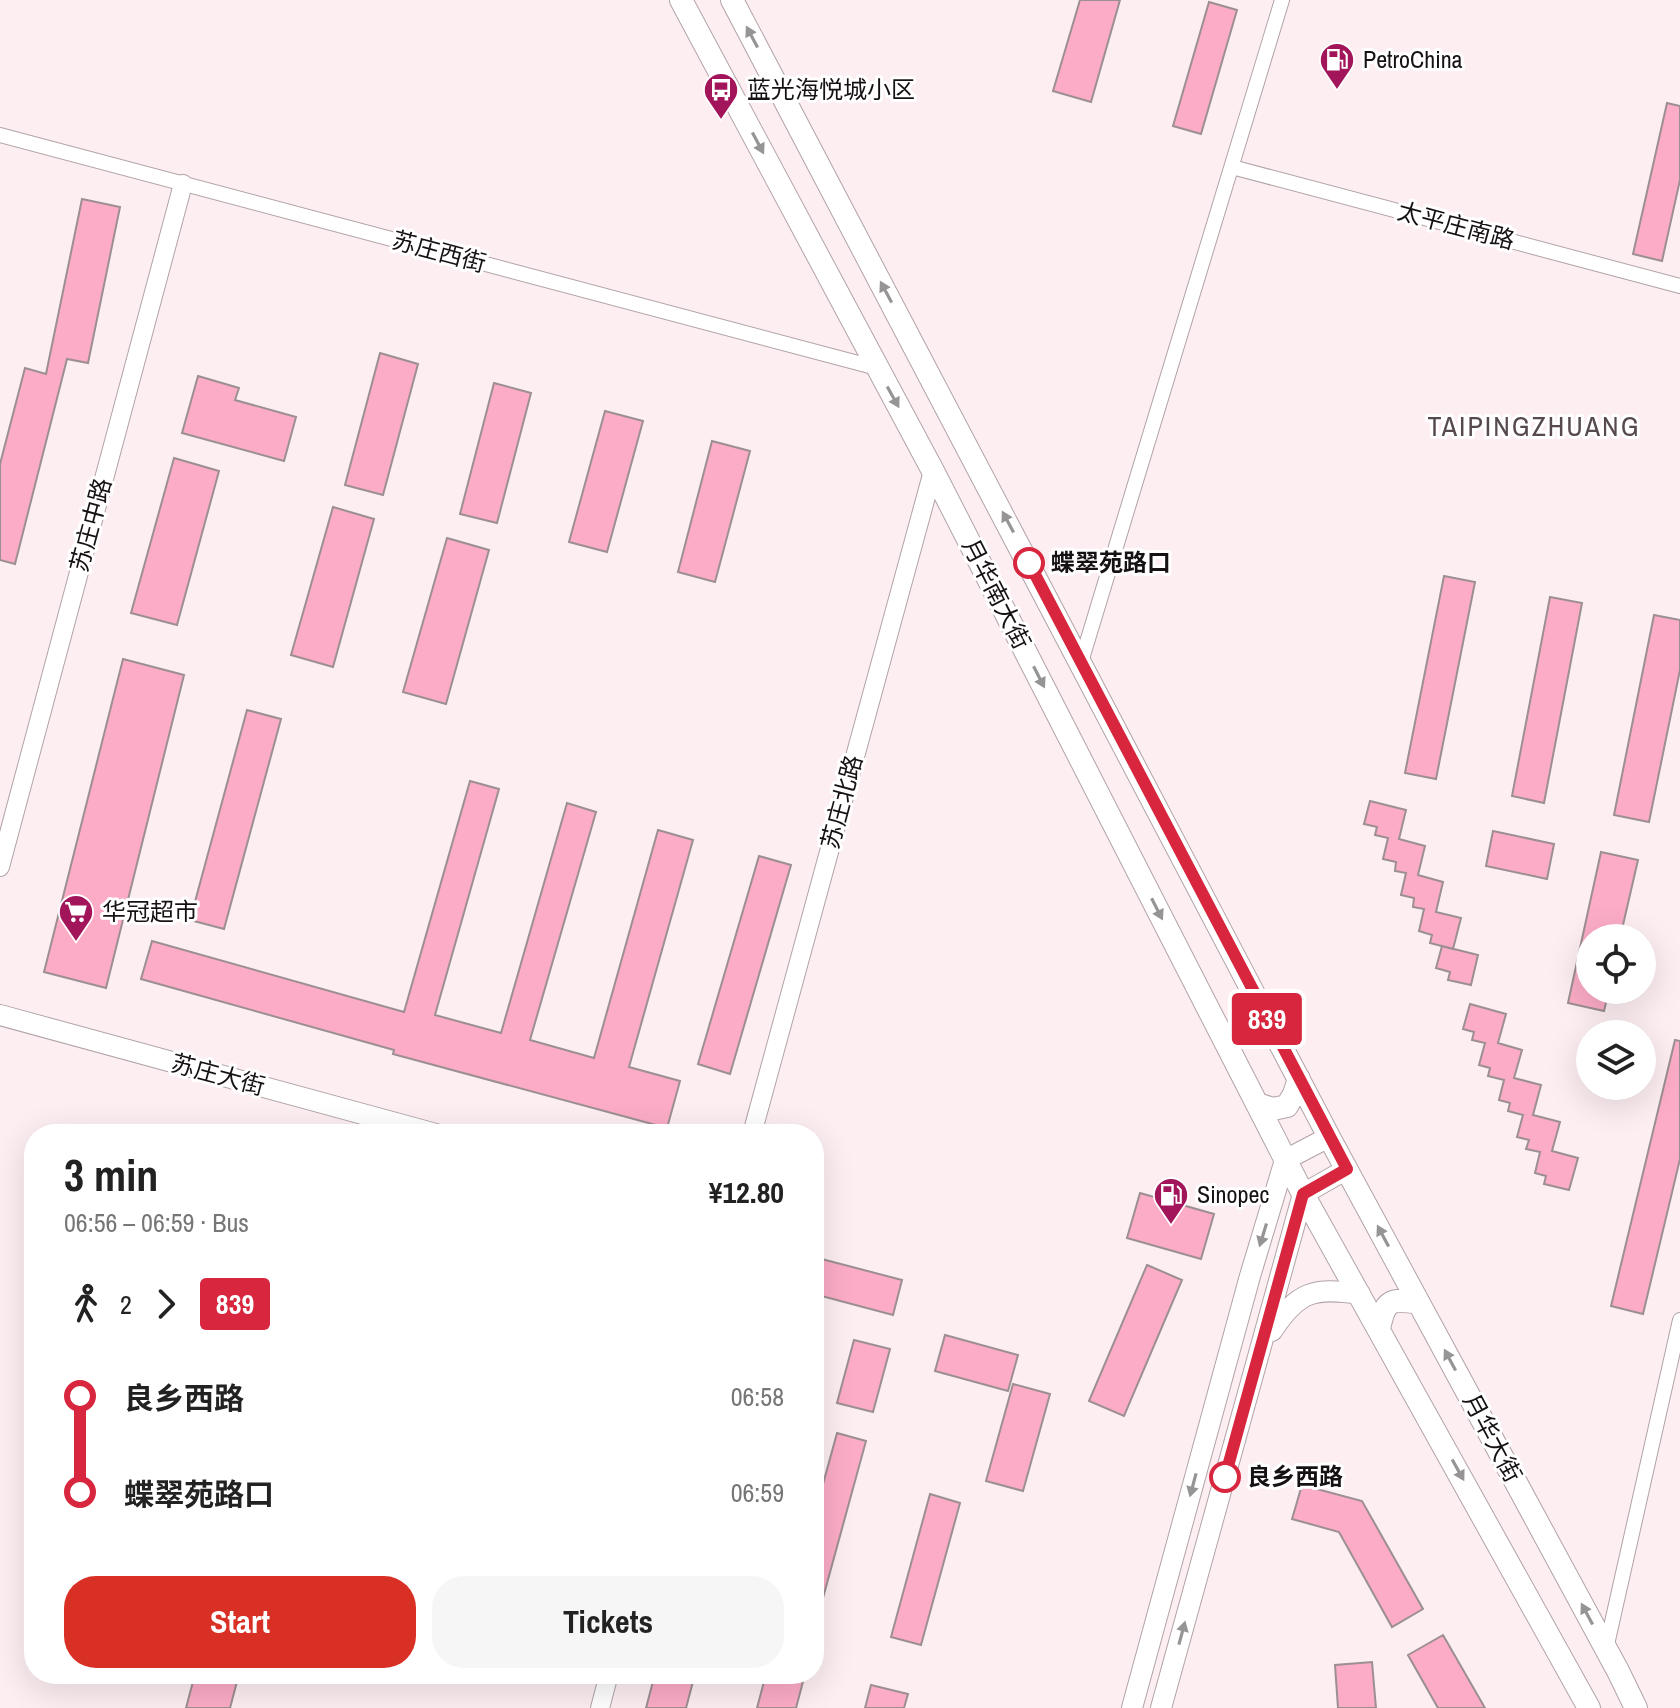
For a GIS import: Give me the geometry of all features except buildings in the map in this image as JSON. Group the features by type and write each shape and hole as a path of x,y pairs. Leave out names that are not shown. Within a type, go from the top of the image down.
{"main road":[{"name":"月华南大街","path":"681,0 933,471 1303,1194"},
{"name":"月华南大街","path":"732,0 1347,1169"},
{"name":"苏庄大街","path":"0,1015 399,1124"},
{"path":"1257,1104 1273,1109 1287,1106 1299,1079"},
{"path":"1132,1708 1250,1276 1285,1160 1329,1137"},
{"path":"1161,1708 1303,1194 1347,1169"},
{"name":"月华大街","path":"1347,1169 1636,1708"},
{"name":"月华大街","path":"1303,1194 1589,1708"},
{"path":"1259,1352 1286,1309 1306,1295 1329,1289 1360,1294"},
{"path":"1379,1329 1382,1313 1390,1302 1419,1303"}],"street":[{"path":"1081,662 1282,0"},
{"name":"苏庄西街","path":"0,135 877,368"},
{"name":"太平庄南路","path":"1232,167 1680,286"},
{"name":"苏庄中路","path":"0,867 183,184"},
{"name":"苏庄北路","path":"755,1124 933,471"},
{"path":"1606,1649 1680,1320"},
{"path":"600,1708 606,1684"}],"bus line":[{"name":"839","path":"1029,563 1347,1169 1303,1194 1225,1477"}],"place":[{"name":"PetroChina","path":"1337,91"},
{"name":"蓝光海悦城小区","path":"721,121"},
{"name":"蝶翠苑路口","path":"1029,563"},
{"name":"华冠超市","path":"76,943"},
{"name":"Sinopec","path":"1171,1226"},
{"name":"良乡西路","path":"1225,1477"}],"district":[{"name":"TAIPINGZHUANG","path":"1534,426"}]}
